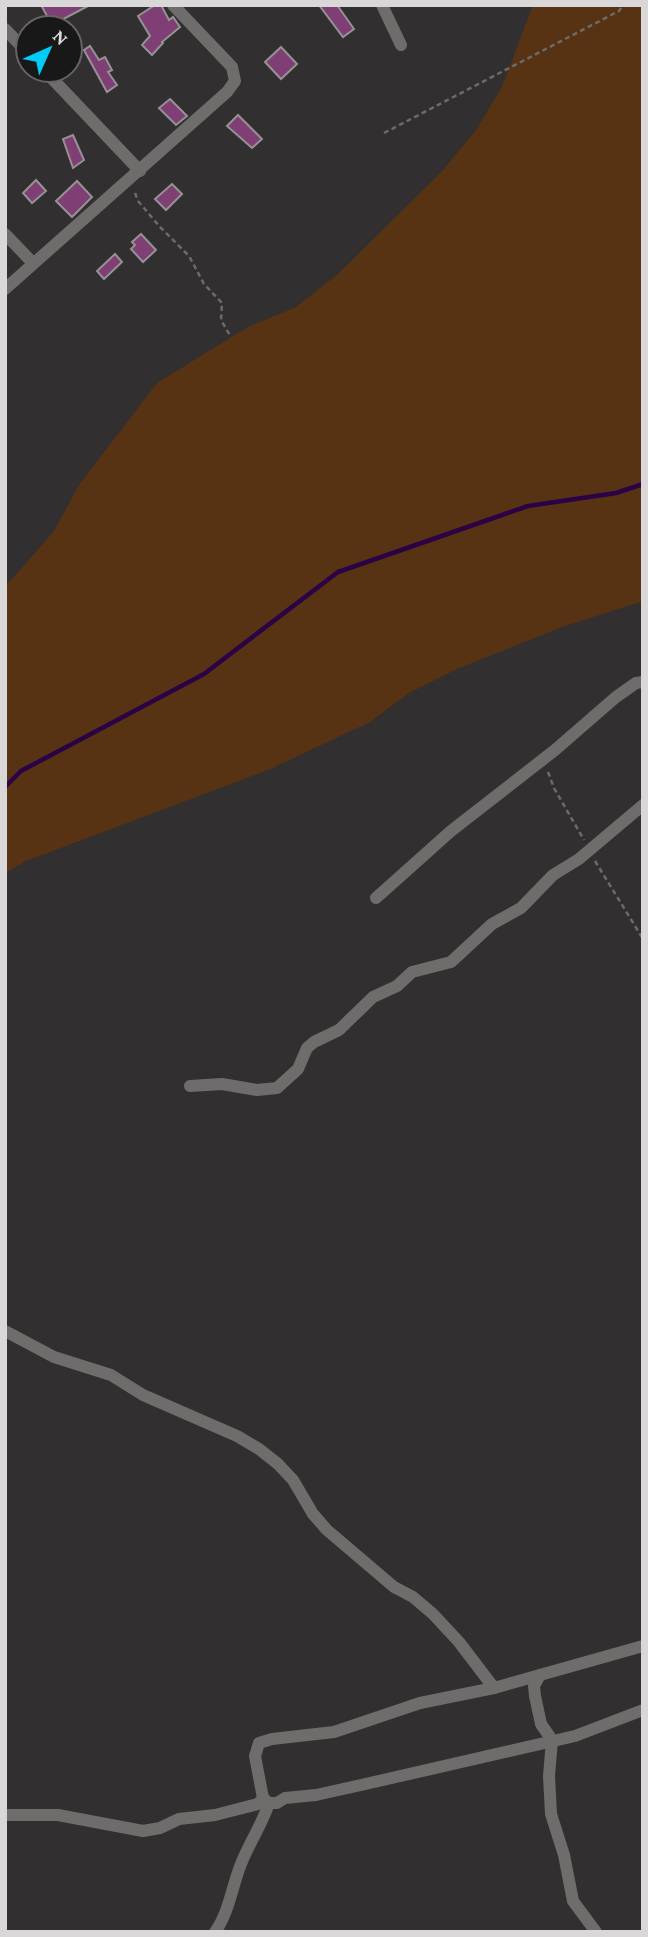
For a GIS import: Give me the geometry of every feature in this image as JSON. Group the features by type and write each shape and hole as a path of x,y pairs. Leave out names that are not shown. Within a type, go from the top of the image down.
{"street":[{"path":"5,289 227,92 235,81 232,66 173,5"},
{"path":"382,5 401,45"},
{"path":"56,84 135,175"},
{"path":"5,234 33,263"},
{"path":"376,898 451,831 555,750 615,697 636,683 643,682"},
{"path":"190,1086 222,1084 257,1090 277,1088 298,1069 307,1048 339,1030 373,996 397,986 412,972 451,962 492,924 521,908 553,875 579,859 643,805"},
{"path":"5,1331 54,1357 118,1378 143,1395 237,1436 259,1449 293,1480 313,1514 327,1530 394,1587 413,1597 433,1614 459,1642 494,1688"},
{"path":"215,1932 241,1863 264,1818 266,1801 255,1756 259,1743 334,1732 420,1703 494,1688 643,1646"},
{"path":"540,1675 534,1686 541,1724 552,1741 549,1776 553,1821 564,1855 573,1901 596,1932"},
{"path":"5,1815 58,1815 143,1831 160,1828 179,1819 215,1815 266,1801 277,1803 285,1798 316,1795 575,1736 643,1710"}],"path":[{"path":"384,133 619,10 623,5"},
{"path":"135,175 138,201 190,256 204,284 222,303 221,320 231,337"}],"shaded area":[{"path":"533,5 643,5 643,601 562,627 459,668 409,693 370,722 268,770 26,861 5,873 5,587 54,531 79,485 157,383 248,327 296,307 338,274 444,169 476,130 502,87"}],"building":[{"path":"41,5 90,5 73,14 46,14"},
{"path":"155,5 161,5 169,20 173,17 180,27 162,42 152,55 142,45 150,36 138,16"},
{"path":"319,5 337,5 354,29 343,37"},
{"path":"90,46 99,60 105,57 112,70 108,72 117,85 107,92 84,50"},
{"path":"281,47 297,64 281,79 265,62"},
{"path":"170,99 187,116 176,125 159,108"},
{"path":"238,115 262,139 252,148 227,126"},
{"path":"73,135 84,160 73,168 63,139"},
{"path":"36,180 46,191 32,203 23,193"},
{"path":"77,181 92,197 72,217 56,201"},
{"path":"172,184 182,194 166,210 155,199"},
{"path":"141,234 156,250 143,262 131,249 135,245 132,242"},
{"path":"115,254 122,262 104,279 97,271"}],"waterway":[{"path":"5,787 21,771 204,674 338,572 528,506 616,493 643,484"}]}
